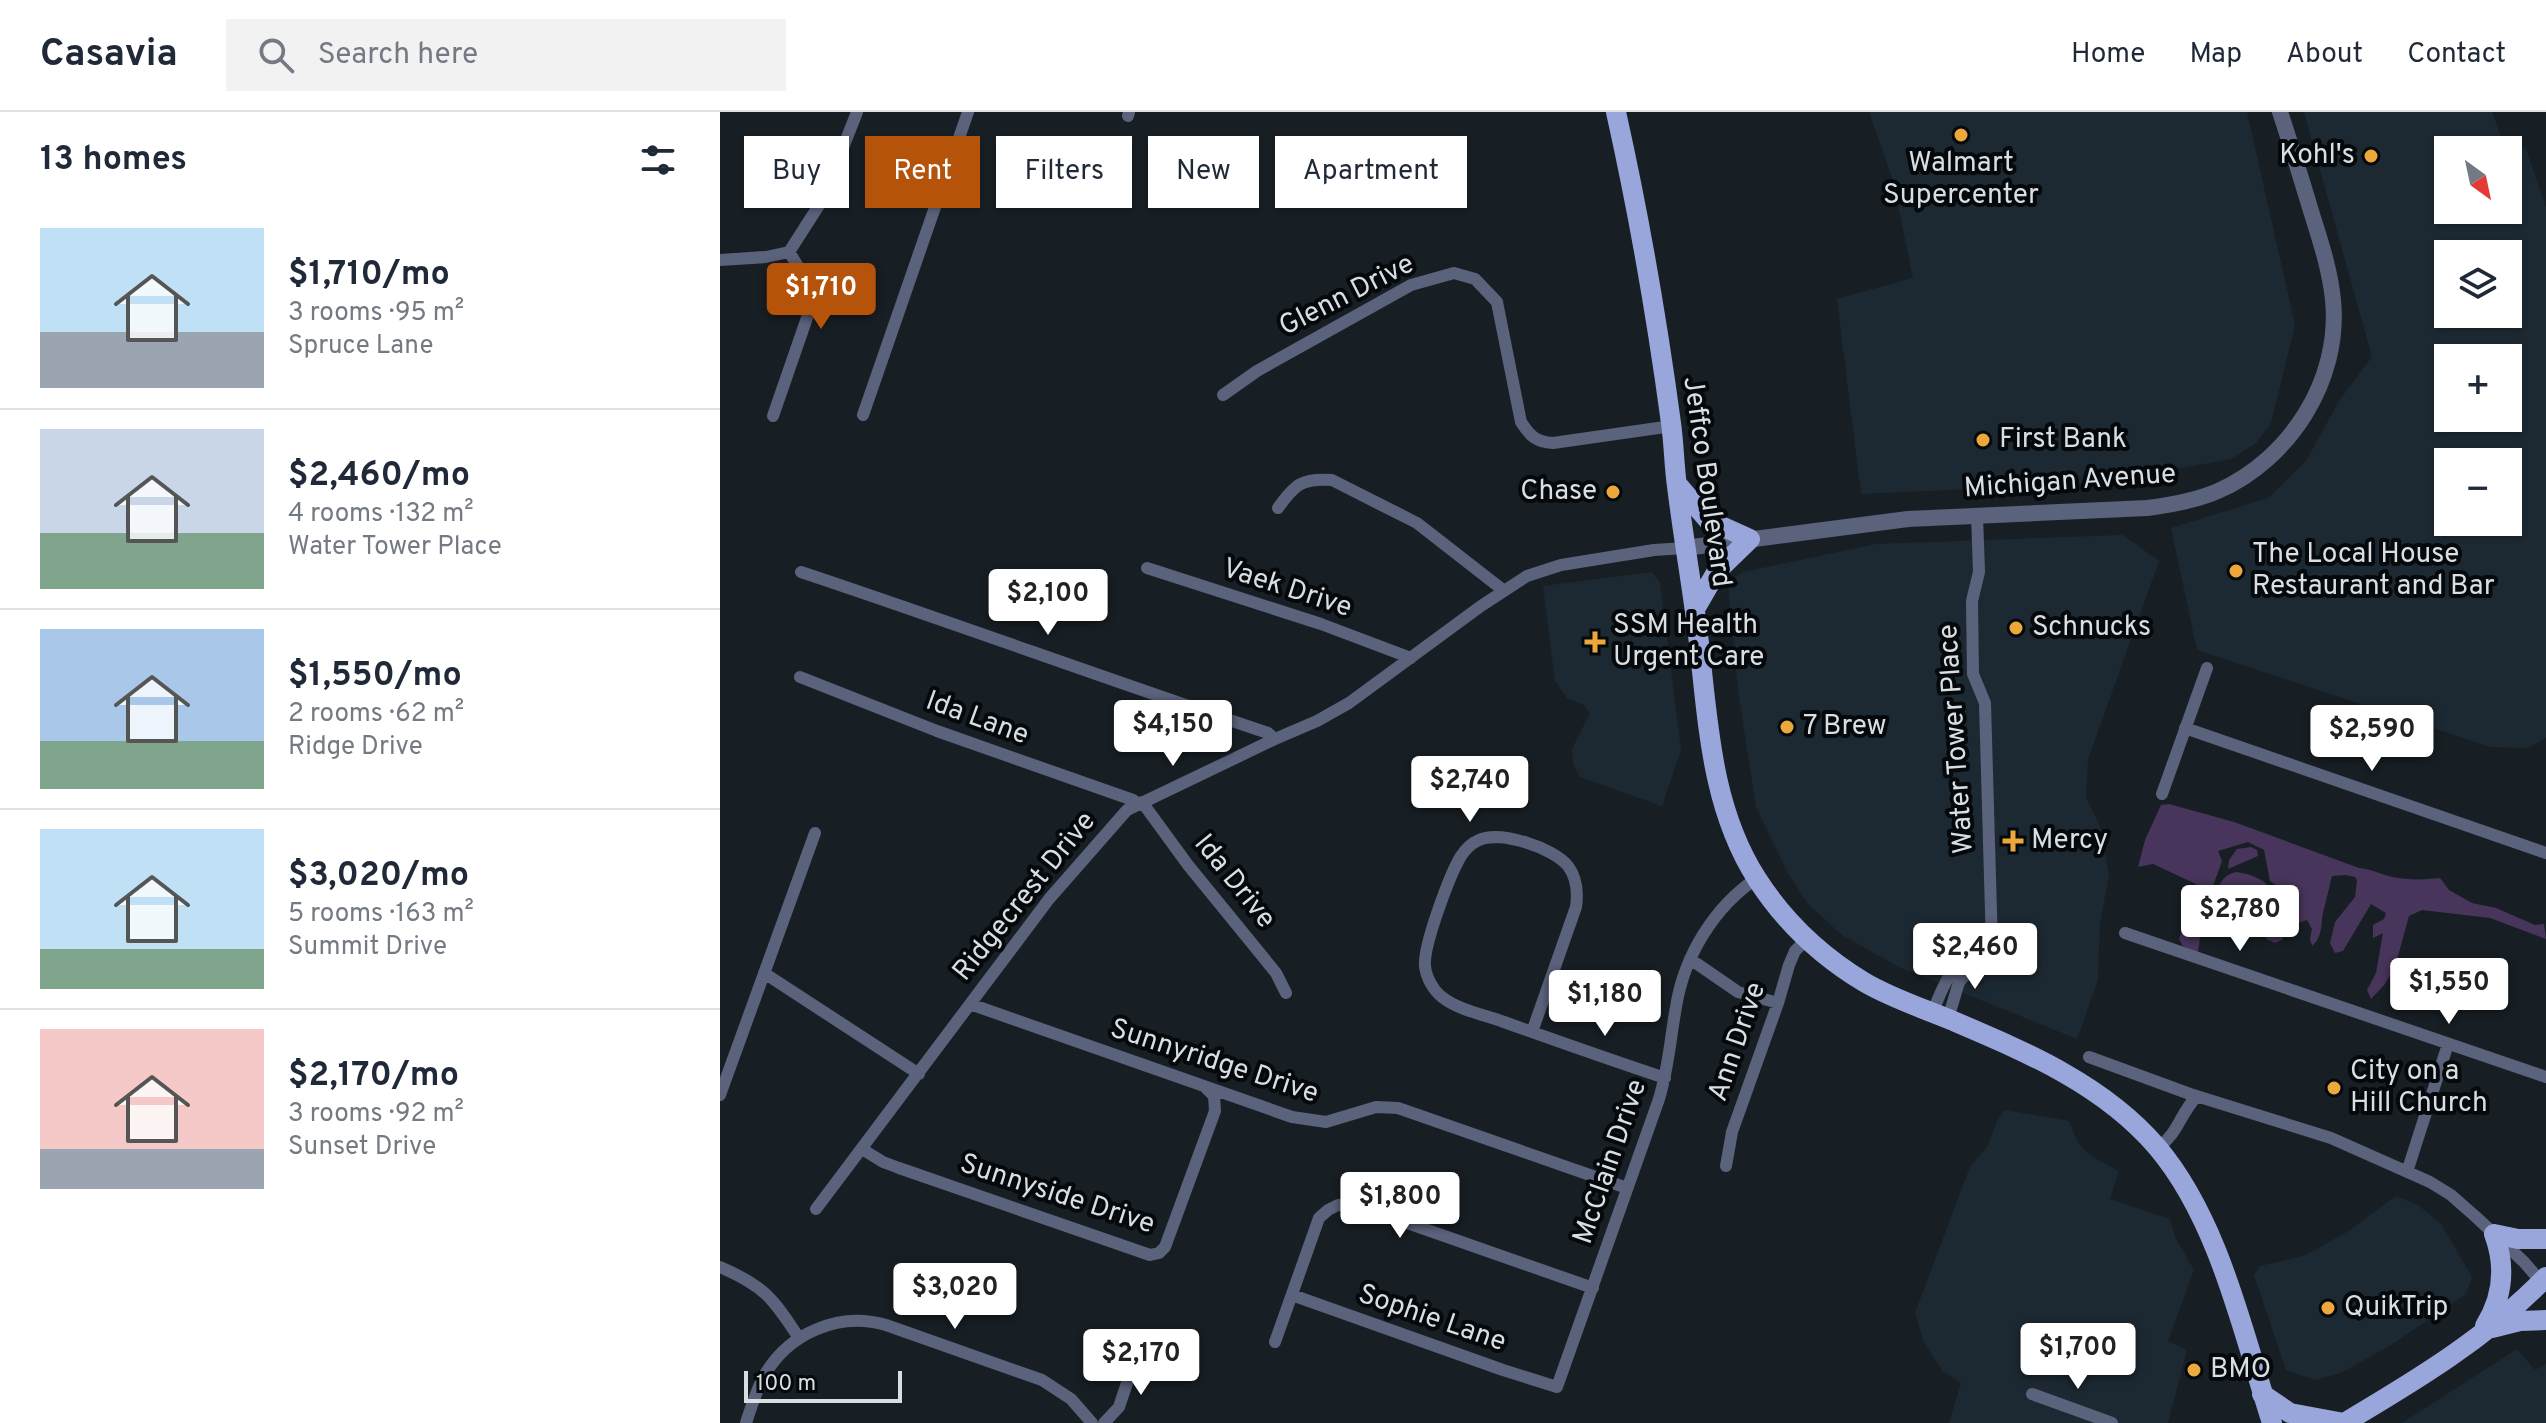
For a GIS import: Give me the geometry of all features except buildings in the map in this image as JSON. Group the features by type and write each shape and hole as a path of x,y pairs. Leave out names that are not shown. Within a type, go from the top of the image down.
{"main road":[{"name":"Jeffco Boulevard","path":"1616,112 1640,224 1672,426 1676,484 1718,784 1735,837 1757,878 1782,913 1833,961 1867,984 2022,1051 2075,1078 2118,1109 2158,1148 2198,1209 2220,1259 2272,1423"},
{"path":"1676,484 1711,522 1750,539 1717,571 1695,609"},
{"path":"2481,1333 2494,1308 2502,1280 2501,1260 2494,1234 2518,1239 2546,1239"},
{"path":"2262,1394 2290,1413 2344,1423 2427,1373 2544,1282"},
{"path":"2481,1333 2520,1321 2546,1320"}],"street":[{"path":"720,260 789,252 823,199 857,112"},
{"path":"863,415 968,112"},
{"name":"Michigan Avenue","path":"1685,548 1838,526 1977,515 2106,512 2180,504 2216,492 2247,475 2272,455 2298,426 2316,395 2327,364 2333,324 2333,301 2325,258 2280,112"},
{"path":"773,416 809,312 811,297 789,252"},
{"name":"Glenn Drive","path":"1223,395 1257,371 1411,285 1454,273 1475,279 1497,302 1521,422 1538,442 1577,440 1672,426"},
{"path":"1278,508 1301,482 1332,480 1417,523 1503,590"},
{"name":"Water Tower Place","path":"1940,1016 1959,982 1992,947 1985,703 1973,674 1972,601 1979,572 1977,515"},
{"name":"Ridgecrest Drive","path":"816,1209 1049,899 1127,810 1349,703 1503,590 1527,576 1550,568 1654,550 1685,548"},
{"name":"Vaek Drive","path":"1147,568 1321,624 1411,658"},
{"path":"801,572 1268,733 1275,739"},
{"path":"2162,794 2207,668"},
{"name":"Ida Lane","path":"800,677 937,731 1140,803"},
{"path":"2185,728 2546,853"},
{"name":"Ida Drive","path":"1140,803 1276,973 1286,993"},
{"path":"720,1095 815,833"},
{"path":"1532,1032 1576,907 1578,893 1568,866 1556,855 1524,842 1492,836 1477,840 1463,853 1454,870 1428,945 1427,978 1442,997 1454,1004 1532,1032 1665,1078"},
{"name":"McClain Drive","path":"1557,1387 1665,1078 1676,1005 1690,959 1717,915 1757,878"},
{"path":"2125,933 2546,1077"},
{"name":"Ann Drive","path":"1726,1166 1732,1132 1792,957 1807,939"},
{"path":"1690,959 1738,992 1778,1003"},
{"path":"764,973 919,1074"},
{"name":"Sunnyridge Drive","path":"970,1004 1292,1117 1318,1122 1337,1120 1376,1107 1398,1108 1627,1188"},
{"path":"2407,1172 2448,1044"},
{"path":"2089,1057 2197,1096 2331,1138 2407,1172 2451,1195 2544,1282"},
{"name":"Sunnyside Drive","path":"862,1149 899,1168 1150,1255 1159,1253 1165,1247 1215,1111 1214,1096 1204,1086"},
{"path":"2158,1148 2172,1138 2187,1108 2197,1096"},
{"path":"1275,1342 1319,1218 1338,1205 1349,1204 1593,1288"},
{"path":"720,1267 750,1280 762,1289 799,1338"},
{"name":"Sophie Lane","path":"1292,1295 1557,1387"},
{"path":"746,1423 765,1373 783,1350 799,1338 835,1323 861,1321 879,1323 1042,1380 1071,1399 1092,1423"},
{"path":"1104,1423 1119,1407 1140,1344"},
{"path":"2032,1394 2112,1423"}],"shaded area":[{"path":"1869,112 2247,112 2295,325 2271,423 2256,443 2231,459 2097,483 1861,494 1837,299 1913,278 1893,180"},
{"path":"2304,112 2492,112 2501,136 2434,136 2434,224 2522,224 2522,147 2526,149 2546,208 2546,738 2528,748 2491,747 2197,650 2171,528 2268,498 2306,461 2339,401 2372,357"},
{"path":"2123,535 2159,561 2088,759 2086,797 2100,826 2109,875 2100,923 2098,980 2077,1039 1899,967 1842,935 1807,903 1788,873 1756,807 1738,690 1728,582 1743,572 1876,544"},
{"path":"1652,572 1660,583 1681,750 1662,806 1580,777 1573,764 1572,749 1590,713 1584,705 1567,698 1555,681 1543,586"},
{"path":"2169,804 2234,822 2388,876 2440,878 2449,890 2472,903 2496,908 2535,925 2544,924 2546,939 2490,918 2422,910 2409,916 2395,967 2371,999 2367,990 2376,973 2383,933 2373,938 2373,925 2384,919 2386,913 2371,904 2343,951 2335,953 2330,943 2335,922 2355,897 2357,880 2346,875 2332,876 2320,933 2312,946 2312,929 2307,920 2292,927 2282,940 2275,943 2266,939 2293,904 2299,891 2288,894 2270,881 2264,850 2248,842 2218,851 2222,861 2209,897 2209,914 2200,937 2198,953 2183,946 2179,939 2189,917 2196,884 2153,864 2138,867 2145,840 2161,805"},
{"path":"2251,847 2257,850 2258,856 2228,869 2229,860 2237,849"},
{"path":"2237,872 2268,885 2273,898 2268,916 2247,919 2214,896 2225,877"},
{"path":"2005,1110 2069,1121 2077,1141 2089,1155 2119,1171 2110,1199 2170,1219 2175,1237 2194,1270 2168,1341 2187,1350 2168,1423 1949,1423 1961,1383 1942,1371 1924,1342 1915,1313 1970,1167 1988,1146 1997,1121"},
{"path":"2396,1196 2418,1205 2441,1224 2472,1277 2466,1294 2391,1345 2341,1373 2315,1380 2286,1370 2254,1275 2260,1266 2304,1256 2347,1232"},
{"path":"2517,1349 2535,1370 2546,1364 2546,1423 2402,1423"}],"place":[{"name":"Walmart Supercenter","path":"1961,135"},
{"name":"Kohl's","path":"2371,156"},
{"name":"First Bank","path":"1983,440"},
{"name":"Chase","path":"1613,492"},
{"name":"The Local House Restaurant and Bar","path":"2236,571"},
{"name":"Schnucks","path":"2016,628"},
{"name":"SSM Health Urgent Care","path":"1595,642"},
{"name":"7 Brew","path":"1787,727"},
{"name":"Mercy","path":"2013,841"},
{"name":"City on a Hill Church","path":"2334,1088"},
{"name":"QuikTrip","path":"2328,1308"},
{"name":"BMO","path":"2194,1370"}]}
